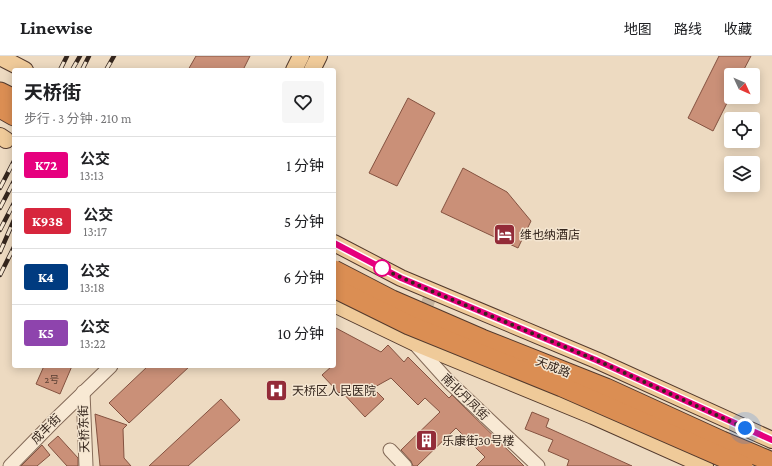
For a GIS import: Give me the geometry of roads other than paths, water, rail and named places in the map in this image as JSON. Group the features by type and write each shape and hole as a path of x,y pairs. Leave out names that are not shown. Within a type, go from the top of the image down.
{"highway":[{"path":"0,92 12,98"},
{"path":"0,108 12,115"},
{"name":"天成路","path":"336,271 392,300 482,339 606,388 772,462"},
{"name":"天成路","path":"336,289 409,325 562,386 743,466"}],"main road":[{"path":"295,68 301,56"},
{"path":"313,68 319,56"},
{"path":"0,57 21,68"},
{"name":"天成路","path":"336,244 401,278 596,360 772,440"},
{"path":"336,305 413,342 593,416 705,466"}],"street":[{"name":"南北丹凤街","path":"413,342 448,382 538,466"},
{"name":"成丰街","path":"10,466 109,368"},
{"name":"天桥东街","path":"83,392 86,466"},
{"path":"390,450 405,466"}],"tunnel":[{"path":"421,322 432,291"}],"railway":[{"path":"61,68 67,56"},
{"path":"73,68 80,56"},
{"path":"83,68 89,56"},
{"path":"107,68 114,56"},
{"path":"0,188 12,165"},
{"path":"0,208 12,185"},
{"path":"0,230 12,207"},
{"path":"0,252 12,225"},
{"path":"0,275 12,251"}],"place":[{"name":"维也纳酒店","path":"504,235"},
{"name":"天桥区人民医院","path":"276,391"},
{"name":"乐康街30号楼","path":"427,441"}]}
